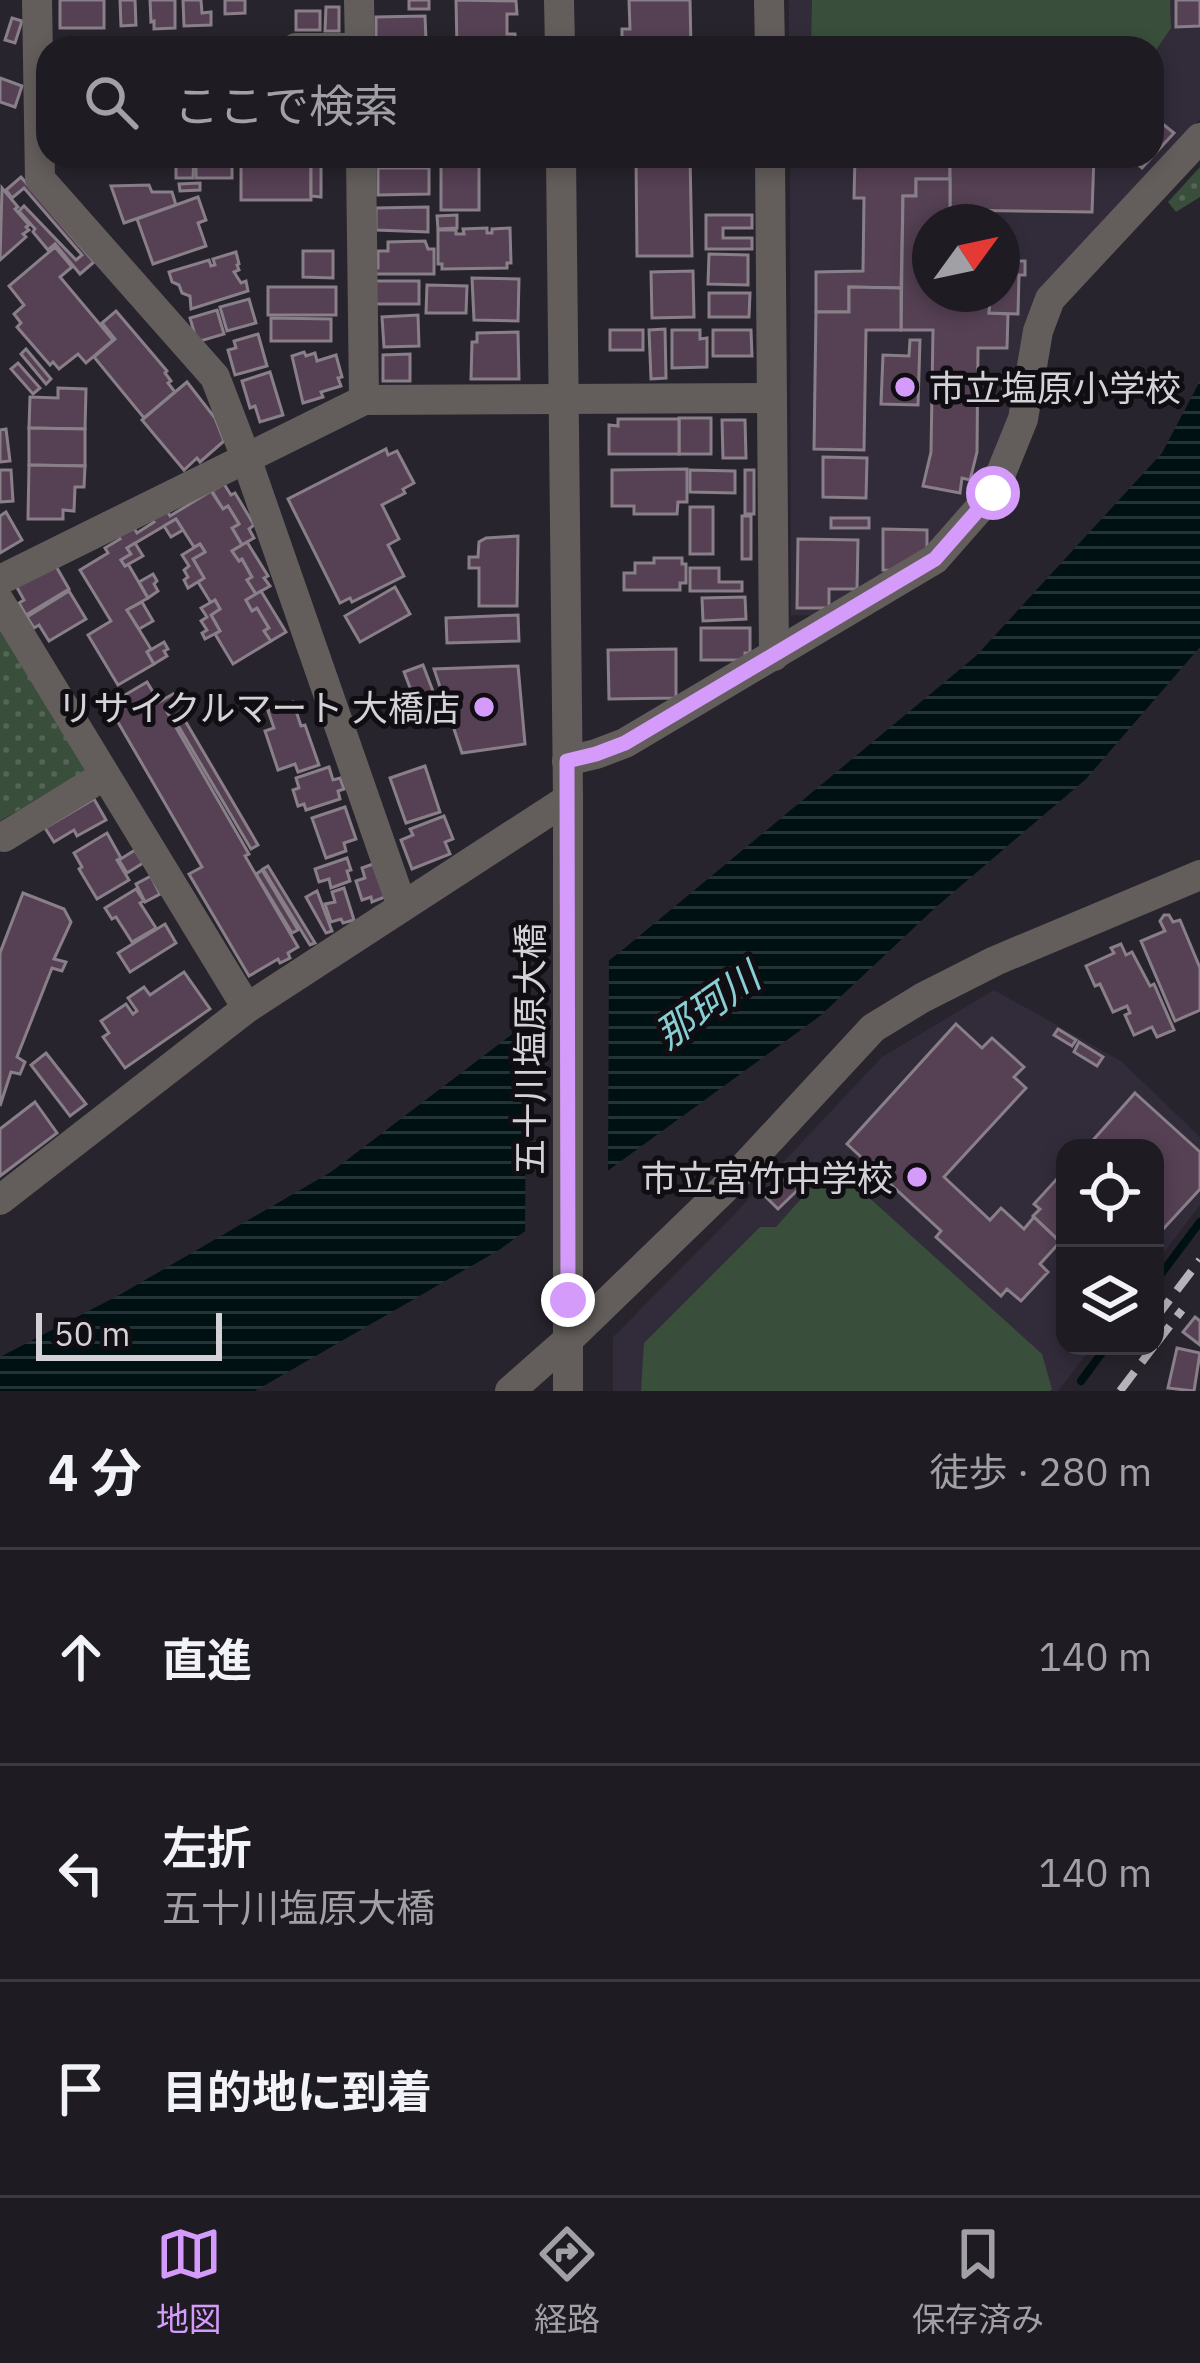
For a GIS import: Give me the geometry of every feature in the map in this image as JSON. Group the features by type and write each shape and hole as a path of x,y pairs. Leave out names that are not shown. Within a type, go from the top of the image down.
{"street":[{"path":"37,0 41,36"},
{"path":"359,0 360,36"},
{"path":"559,0 560,36"},
{"path":"770,0 770,36"},
{"path":"567,761 625,743 935,559 993,493 1024,418 1038,331 1050,299 1200,138"},
{"path":"40,168 40,179 214,377 402,906"},
{"path":"361,168 364,400"},
{"name":"五十川塩原大橋","path":"561,168 568,1391"},
{"path":"770,168 774,656"},
{"path":"0,580 364,400 772,398"},
{"path":"0,602 247,1008"},
{"path":"1,840 105,775"},
{"path":"0,1200 247,1008 568,799"},
{"path":"510,1391 722,1191 873,1028 994,961 1200,875"}],"shaded area":[{"name":"市立塩原小学校","path":"789,0 1200,0 1200,119 1164,160 1164,36 789,36"},
{"name":"市立塩原小学校","path":"790,168 1157,168 1047,293 991,481 957,532 828,616 791,615"},
{"name":"市立宮竹中学校","path":"994,990 1121,1061 1200,1137 1200,1205 1164,1252 1164,1139 1056,1139 1056,1355 1086,1355 1058,1391 613,1391 613,1337 882,1057"}],"green space":[{"path":"812,0 1170,0 1171,28 1164,38 811,36"},
{"path":"1200,167 1200,197 1176,212 1168,202"},
{"path":"0,621 87,770 0,821"},
{"path":"832,1164 1042,1354 1050,1391 641,1391 644,1343 760,1227 776,1227"}],"water":[{"name":"那珂川","path":"1200,381 1200,647 1086,779 935,908 820,1016 499,1250 255,1391 0,1391 0,1357 121,1294 331,1172 620,952 976,656 1162,453"}],"pier":[{"path":"609,953 608,1177 525,1239 526,1016"}],"building":[{"path":"60,0 104,0 104,28 60,28"},
{"path":"120,0 135,0 136,25 121,26"},
{"path":"150,0 175,0 175,28 154,29"},
{"path":"183,0 201,0 202,13 211,12 211,25 184,26"},
{"path":"225,0 245,0 245,13 225,14"},
{"path":"409,0 429,0 429,9 409,9"},
{"path":"456,0 516,1 517,14 507,14 507,34 515,36 457,36"},
{"path":"629,0 690,0 691,36 622,36 622,29 630,29"},
{"path":"1176,0 1200,0 1200,26 1176,27"},
{"path":"326,7 339,7 339,31 325,31"},
{"path":"296,11 320,11 320,30 296,30"},
{"path":"425,16 426,36 376,36 376,17"},
{"path":"12,18 22,21 15,43 5,40"},
{"path":"0,78 22,86 15,107 0,102"},
{"path":"1164,125 1174,133 1164,144"},
{"path":"176,168 193,168 193,178 176,178"},
{"path":"196,168 232,168 232,178 196,178"},
{"path":"241,168 311,168 311,200 241,200"},
{"path":"311,168 321,168 321,197 311,196"},
{"path":"378,168 429,168 429,194 378,195"},
{"path":"441,168 479,168 479,210 441,210"},
{"path":"636,168 690,168 692,256 637,256"},
{"path":"855,168 950,168 950,179 916,179 916,196 903,196 901,288 849,287 849,312 816,312 816,272 863,271 864,198 854,198"},
{"path":"950,168 1094,168 1092,212 1020,211 1020,204 950,204"},
{"path":"21,177 94,262 80,274 55,244 48,250 19,211 24,206 76,260 82,255 24,188 12,198 6,190"},
{"path":"916,179 950,179 950,204 912,204 912,312 1008,314 1007,348 978,348 977,452 970,480 962,478 960,493 923,486 931,452 933,330 901,330 903,196 916,196"},
{"path":"200,183 200,190 180,191 179,184"},
{"path":"149,185 152,192 172,192 176,205 124,223 111,186"},
{"path":"2,188 29,230 0,260"},
{"path":"198,197 206,220 198,223 206,246 153,264 137,219"},
{"path":"428,207 428,232 376,230 376,208"},
{"path":"457,215 457,228 438,229 437,216"},
{"path":"706,215 752,215 752,228 723,228 723,238 752,238 752,249 706,249"},
{"path":"487,228 492,233 492,229 510,228 511,263 507,268 442,269 438,230 464,234 463,229"},
{"path":"425,241 428,249 434,249 434,274 373,274 373,268 378,268 378,251 388,251 388,242"},
{"path":"55,247 72,267 60,277 113,340 86,363 78,354 59,369 17,327 21,323 14,314 24,305 9,286"},
{"path":"303,251 333,251 333,278 303,277"},
{"path":"236,252 239,270 234,272 241,283 246,281 248,291 191,309 190,296 172,282 169,272 209,260 215,265 213,259"},
{"path":"709,254 748,255 748,285 708,284"},
{"path":"693,271 694,317 652,318 651,272"},
{"path":"472,278 519,279 518,321 474,320"},
{"path":"375,281 419,281 419,304 375,304"},
{"path":"427,285 467,286 466,313 426,313"},
{"path":"268,287 336,287 336,315 268,315"},
{"path":"849,287 901,288 901,330 866,330 864,450 814,449 816,312 849,312"},
{"path":"709,293 750,293 749,317 709,317"},
{"path":"249,299 256,323 227,331 220,307"},
{"path":"217,310 224,334 197,342 190,318"},
{"path":"116,311 167,371 175,392 144,418 94,357 115,339 102,323"},
{"path":"418,315 419,346 384,347 382,317"},
{"path":"271,318 331,319 331,341 271,341"},
{"path":"665,329 666,378 651,379 649,330"},
{"path":"610,330 643,330 643,350 610,350"},
{"path":"672,330 700,330 700,339 707,338 707,367 672,368"},
{"path":"713,330 751,330 752,356 713,356"},
{"path":"518,332 519,379 471,379 472,342 477,342 477,333"},
{"path":"258,334 267,366 235,375 228,350 236,348 234,341"},
{"path":"910,340 920,340 918,405 881,404 883,355 909,356"},
{"path":"26,349 51,379 46,384 21,354"},
{"path":"304,352 306,356 315,353 317,361 336,355 342,377 338,378 341,386 303,403 292,356"},
{"path":"410,354 410,381 383,381 383,355"},
{"path":"18,363 40,388 33,394 11,369"},
{"path":"1009,368 1022,372 1014,399 1001,396"},
{"path":"270,372 283,415 260,422 242,381"},
{"path":"187,382 215,418 224,441 184,470 142,420"},
{"path":"58,388 86,389 85,429 29,428 30,397 58,398"},
{"path":"679,418 711,418 711,454 679,454"},
{"path":"618,419 679,419 679,454 609,454 609,425 618,426"},
{"path":"722,420 745,420 746,458 723,458"},
{"path":"29,428 85,429 85,466 29,465"},
{"path":"6,429 10,461 0,462 0,430"},
{"path":"386,449 388,455 397,451 414,483 382,505 399,539 388,545 404,576 352,602 350,598 340,603 288,499"},
{"path":"823,457 867,458 866,498 823,497"},
{"path":"29,465 85,466 84,487 75,487 74,511 63,510 63,519 28,519"},
{"path":"687,469 687,502 678,502 677,514 634,514 634,506 612,506 612,470"},
{"path":"0,470 11,470 13,501 0,502"},
{"path":"690,470 735,471 735,493 690,492"},
{"path":"745,470 754,470 754,514 745,514"},
{"path":"224,484 254,525 249,529 254,538 242,545 232,528 239,524 212,491"},
{"path":"211,491 239,524 232,528 242,545 232,551 252,577 247,580 256,594 246,600 252,611 257,608 271,641 233,664 215,634 220,631 211,615 220,609 198,582 204,578 193,559 205,552 200,544 194,547 176,519 127,548 131,554 121,560 148,598 127,610 151,649 147,652 154,664 118,685 88,635 111,621 80,570 108,553 105,548 120,539 117,534 132,525 137,533 166,509 170,516"},
{"path":"690,507 713,507 713,554 690,554"},
{"path":"6,512 22,540 0,553 0,516"},
{"path":"742,516 751,516 751,559 742,559"},
{"path":"831,518 869,518 869,528 831,528"},
{"path":"176,519 183,530 171,537 164,526"},
{"path":"883,529 927,530 927,549 906,571 883,570"},
{"path":"518,536 517,606 479,606 479,568 469,568 469,557 478,557 479,542 486,538"},
{"path":"798,539 858,540 857,589 829,589 829,608 797,608"},
{"path":"247,542 270,586 256,594 242,559 232,551"},
{"path":"135,543 143,556 125,566 121,560 131,554 127,548"},
{"path":"200,544 205,552 193,559 204,578 188,588 184,570 189,566 182,555"},
{"path":"654,558 682,558 686,583 680,583 680,590 624,590 624,573 635,573 635,563 654,563"},
{"path":"53,561 69,589 26,615 15,584"},
{"path":"690,568 719,568 719,582 742,582 742,591 690,591"},
{"path":"153,574 158,591 148,598 139,582"},
{"path":"395,587 410,614 360,642 345,616"},
{"path":"69,591 86,619 49,641 27,617"},
{"path":"261,591 286,632 271,641 257,608 252,611 246,600"},
{"path":"745,597 746,619 703,621 702,598"},
{"path":"215,600 220,609 211,615 220,631 205,639 202,633 207,630 201,621 207,617 201,608"},
{"path":"142,602 153,621 139,629 127,610"},
{"path":"518,615 519,641 447,643 446,618"},
{"path":"701,628 750,628 750,653 745,653 745,660 701,660"},
{"path":"164,642 167,656 154,664 147,652"},
{"path":"676,649 676,698 609,699 608,650"},
{"path":"423,665 436,699 417,706 404,672"},
{"name":"リサイクルマート 大橋店","path":"518,666 525,744 462,753 434,669"},
{"path":"147,682 159,702 173,694 178,703 166,710 298,947 288,953 290,958 280,963 278,959 249,976 189,874 202,867 108,705"},
{"path":"293,702 319,765 298,772 295,764 278,770 265,731 274,728 268,711"},
{"path":"180,712 258,845 251,849 173,717"},
{"path":"425,766 440,812 406,823 390,778"},
{"path":"329,767 333,780 340,778 344,789 338,791 340,799 306,810 304,804 298,806 293,790 299,788 296,778"},
{"path":"94,799 106,820 54,842 45,828"},
{"path":"345,807 356,839 344,843 346,851 326,858 312,818"},
{"path":"444,816 453,839 445,842 450,854 412,869 401,840 413,835 410,829"},
{"path":"107,833 129,880 97,899 74,853"},
{"path":"135,850 143,863 127,873 119,860"},
{"path":"347,858 350,881 331,888 329,879 319,882 315,869"},
{"path":"373,864 385,897 372,902 371,897 362,900 356,881 365,878 362,868"},
{"path":"268,866 315,943 310,945 263,869"},
{"path":"262,870 298,930 292,933 256,874"},
{"path":"151,876 160,894 145,902 136,884"},
{"path":"344,888 354,920 331,922 325,904 335,902 332,892"},
{"path":"136,889 156,928 132,942 105,908"},
{"path":"317,891 332,931 326,933 306,897"},
{"path":"23,893 64,909 71,922 54,959 66,962 62,971 52,968 17,1057 25,1062 20,1074 11,1072 0,1106 0,953"},
{"path":"1164,915 1173,922 1180,920 1200,968 1200,1010 1175,1021 1141,941 1165,931 1160,921"},
{"path":"165,924 176,943 130,972 118,953"},
{"path":"1121,944 1126,955 1132,952 1150,986 1154,984 1174,1030 1157,1037 1152,1027 1134,1035 1125,1015 1130,1013 1127,1006 1113,1012 1100,984 1095,986 1086,966 1114,953 1111,948"},
{"path":"184,972 210,1009 125,1068 103,1037 109,1033 101,1021 126,1004 133,1014 137,1011 128,998 144,987 150,995"},
{"path":"956,1024 982,1048 992,1038 1024,1067 1014,1077 1026,1088 944,1177 990,1220 1001,1208 1024,1229 1034,1217 1056,1238 1056,1246 1040,1264 1048,1272 1021,1301 1007,1289 1001,1296 936,1237 941,1231 847,1144"},
{"path":"1058,1029 1076,1040 1072,1046 1054,1035"},
{"path":"1079,1042 1103,1057 1097,1066 1074,1052"},
{"path":"46,1053 86,1104 70,1116 31,1065"},
{"path":"1135,1093 1200,1152 1200,1189 1164,1228 1164,1139 1094,1139"},
{"path":"35,1102 57,1133 0,1176 0,1129"},
{"path":"799,1166 810,1178 778,1209 766,1197"},
{"path":"1056,1180 1056,1238 1033,1216 1040,1209 1034,1204"},
{"path":"1195,1317 1200,1321 1200,1345 1183,1332"},
{"path":"1177,1348 1200,1353 1194,1391 1168,1388"}],"waterway":[{"path":"1164,1270 1200,1222"},
{"path":"1081,1381 1100,1355"}],"railway":[{"path":"1164,1307 1200,1260"},
{"path":"1164,1333 1182,1310"},
{"path":"1120,1391 1147,1355"}],"place":[{"name":"市立塩原小学校","path":"905,387"},
{"name":"リサイクルマート 大橋店","path":"484,707"},
{"name":"市立宮竹中学校","path":"917,1177"}],"route":[{"path":"568,1300 567,761 625,743 935,559 993,493"}]}
